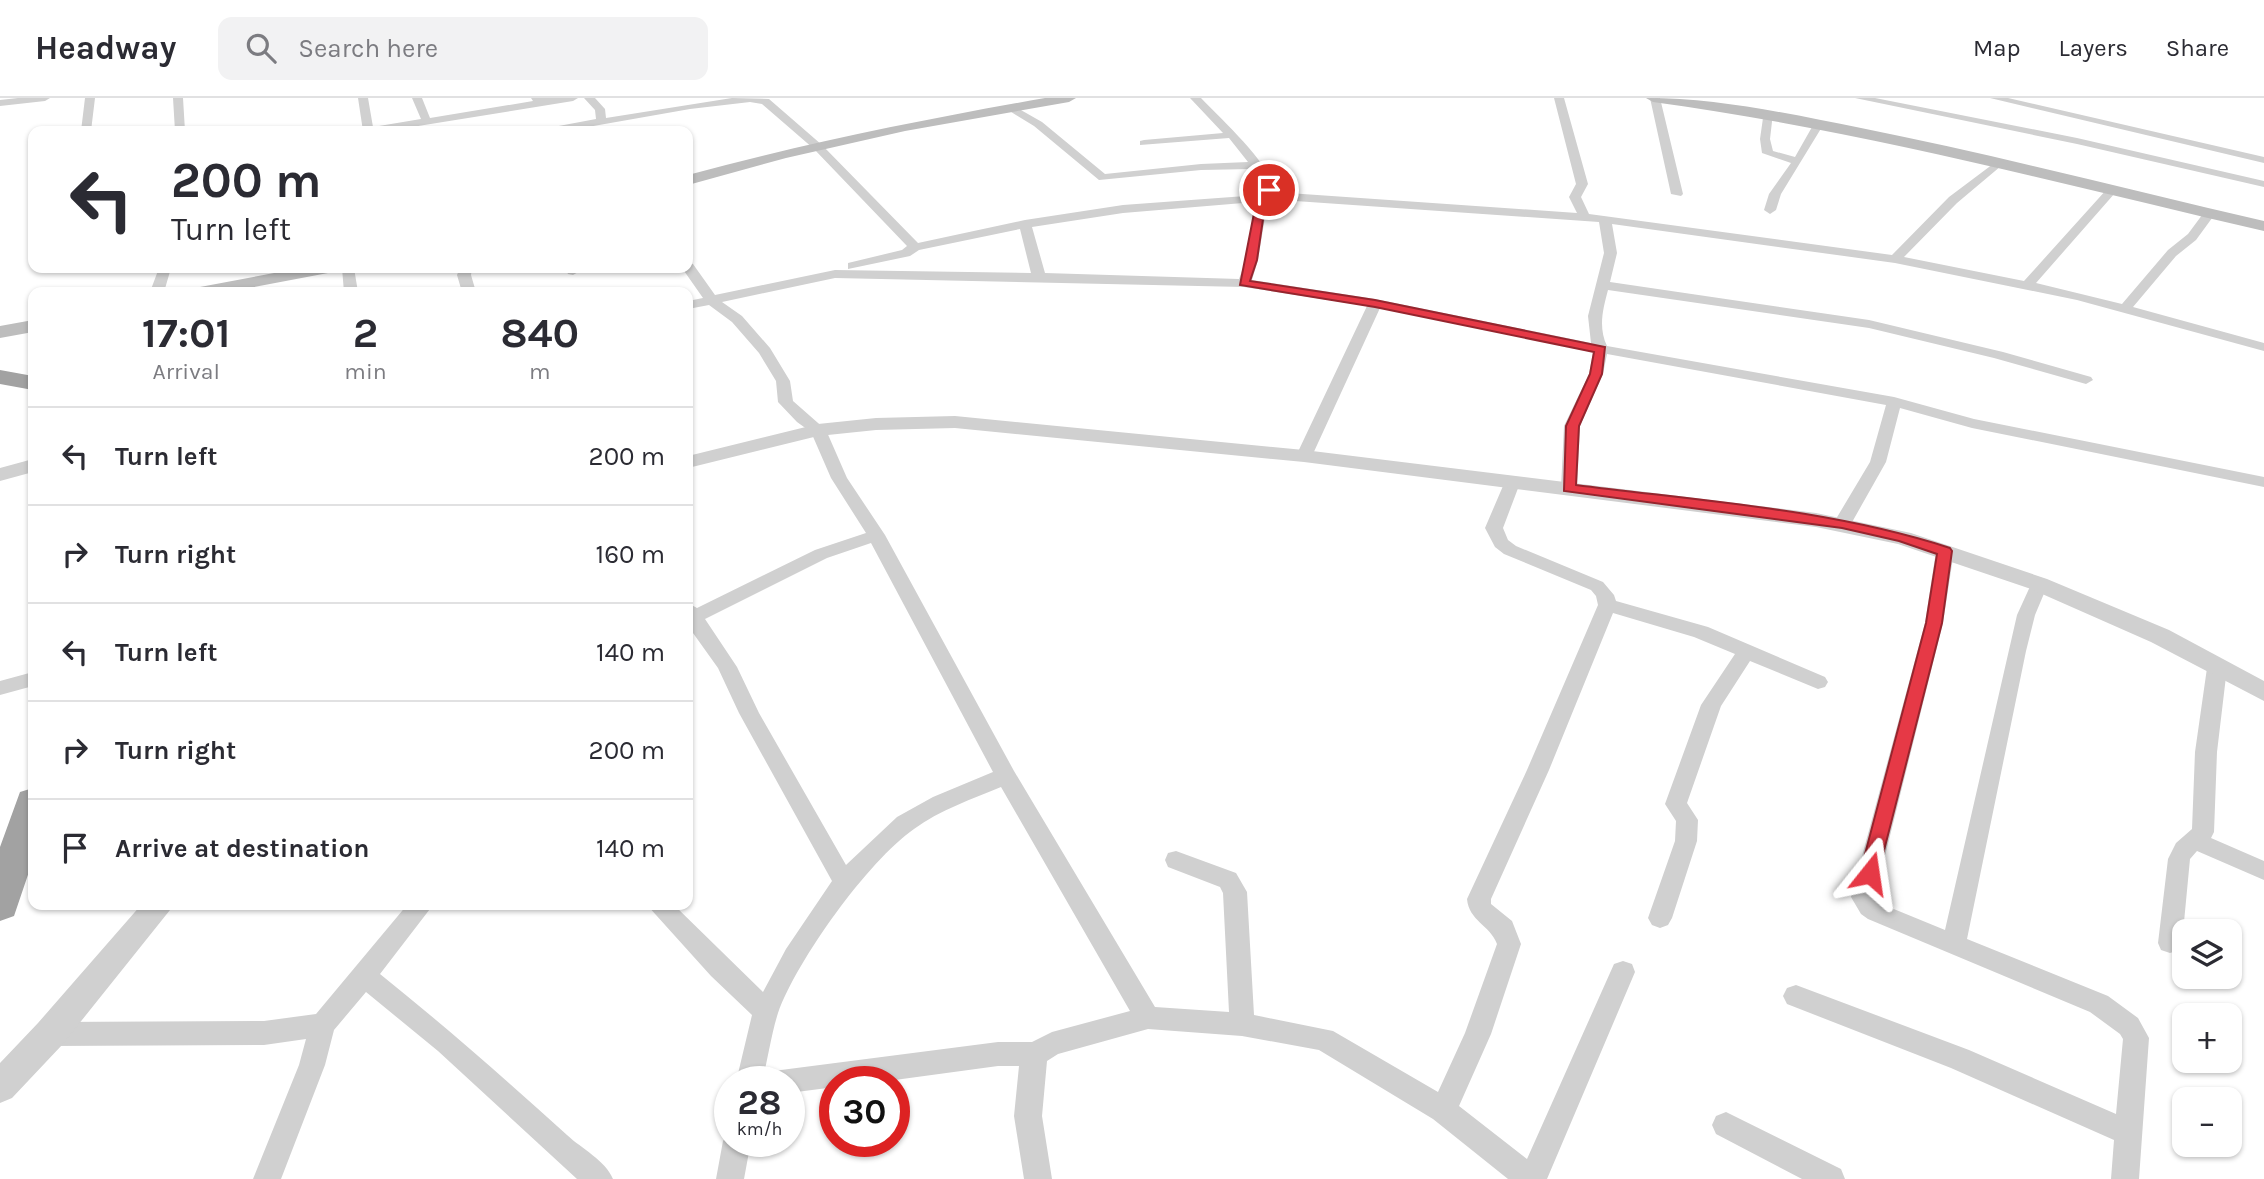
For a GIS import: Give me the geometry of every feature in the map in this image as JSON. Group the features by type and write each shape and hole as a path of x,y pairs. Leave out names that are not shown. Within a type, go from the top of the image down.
{"highway":[{"path":"0,377 28,382"},
{"path":"0,905 28,818"}],"main road":[{"path":"693,179 917,124 1069,98"},
{"path":"1654,98 1820,122 2264,226"},
{"path":"219,287 273,273"},
{"path":"0,331 28,326"}],"street":[{"path":"0,103 45,98"},
{"path":"87,126 90,98"},
{"path":"178,98 180,126"},
{"path":"363,98 367,126"},
{"path":"417,98 427,122"},
{"path":"401,126 538,100 573,98"},
{"path":"589,98 600,109 598,126 691,106 758,99 771,104 818,147 915,247"},
{"path":"1195,98 1257,164 1268,183 1269,190 1264,196 1252,260 1244,283"},
{"path":"1559,98 1582,184 1575,197 1585,218"},
{"path":"1654,98 1676,194"},
{"path":"1860,98 2077,141 2264,184"},
{"path":"1995,98 2264,159"},
{"path":"1012,108 1038,124 1103,178 1257,164"},
{"path":"1768,113 1765,139 1768,153 1798,161"},
{"path":"1770,210 1775,194 1820,122"},
{"path":"1144,143 1231,135"},
{"path":"1895,259 1953,200 1997,164"},
{"path":"2028,284 2111,191"},
{"path":"835,274 852,266 906,253 915,247 1025,224 1123,209 1264,196 1605,219 1895,259 2028,284 2126,307 2264,346"},
{"path":"2126,307 2172,253 2192,237 2209,214"},
{"path":"1569,488 1572,426 1596,374 1601,349 1596,341 1596,316 1611,256 1605,219"},
{"path":"1025,224 1039,277"},
{"path":"692,273 711,300 737,319 765,351 783,381 786,402 802,419 818,430 839,478 876,535 1006,776 1148,1018"},
{"path":"693,304 835,274 1244,283 1375,303 1601,349 1894,402 1972,423 2264,482"},
{"path":"1602,285 1869,324 1998,355 2086,380"},
{"path":"1304,456 1375,303"},
{"path":"1842,524 1878,462 1894,402"},
{"path":"693,461 818,430 955,422 1304,456 1842,524 1903,538 2039,584 2160,636 2264,692"},
{"path":"0,475 28,467"},
{"path":"1443,1111 1478,1034 1509,944 1503,929 1480,909 1479,899 1538,770 1607,605 1605,596 1597,586 1510,550 1501,543 1494,528 1512,483"},
{"path":"693,614 769,582 821,554 876,535"},
{"path":"1945,551 1934,623 1863,897 1876,912 2099,1004 2129,1026 2136,1038 2125,1179"},
{"path":"1954,944 2016,651 2026,615 2039,584"},
{"path":"1607,605 1701,632 1818,682"},
{"path":"693,619 727,667 844,882"},
{"path":"1660,918 1686,841 1687,820 1676,804 1711,705 1746,652"},
{"path":"2170,943 2179,859 2184,849 2203,832 2206,752 2217,668"},
{"path":"0,688 28,680"},
{"path":"754,1066 766,1011 807,936 844,882 905,823 941,803 1006,776"},
{"path":"2196,841 2264,871"},
{"path":"1176,860 1228,880 1235,892 1242,1024"},
{"path":"0,1087 50,1034 155,910"},
{"path":"267,1179 312,1065 323,1026 417,910"},
{"path":"664,910 766,1011"},
{"path":"805,1079 998,1054 1035,1054 1052,1044 1148,1018 1242,1024 1324,1039 1443,1111 1532,1179 1623,972"},
{"path":"365,975 447,1043 564,1151 599,1179"},
{"path":"1796,996 1960,1059 2130,1133"},
{"path":"50,1034 264,1033 323,1026"},
{"path":"1035,1054 1026,1099 1038,1179"},
{"path":"1726,1125 1831,1179"},
{"path":"730,1179 734,1157"}],"route":[{"path":"1269,190 1262,198 1252,260 1244,283 1375,303 1601,349 1596,374 1572,426 1569,488 1842,524 1945,551 1934,623 1870,873"}]}
